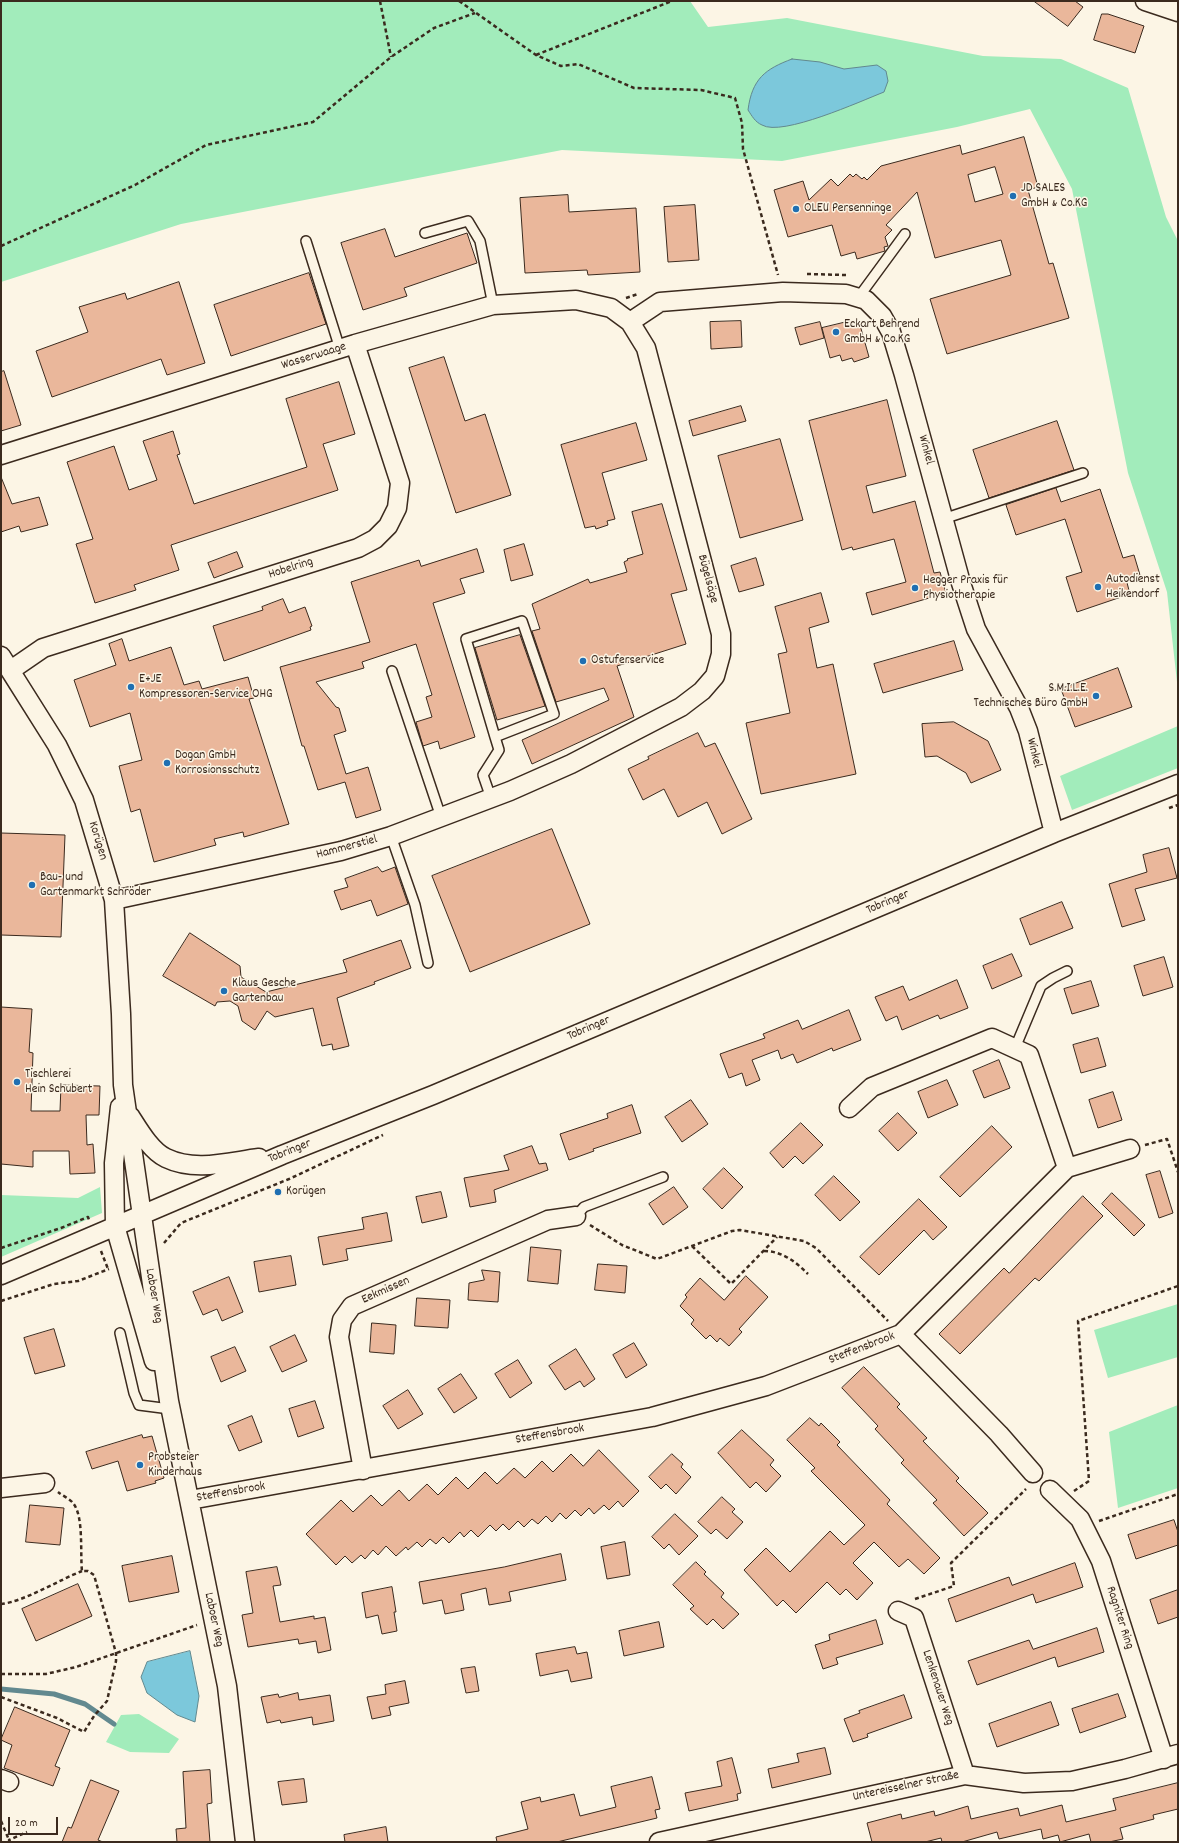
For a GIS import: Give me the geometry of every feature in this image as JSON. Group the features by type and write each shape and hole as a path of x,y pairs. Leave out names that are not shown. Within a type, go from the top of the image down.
{"street":[{"path":"1145,1 1178,12"},
{"name":"Winkel","path":"630,322 660,302 783,292 846,294 866,300 882,316 892,332 960,583 976,629 1019,708 1028,731 1054,833"},
{"name":"Wasserwaage","path":"1,455 348,346 493,305 576,300 611,308 630,322"},
{"name":"Bügelsäge","path":"571,764 681,707 702,691 715,676 721,654 721,634 646,348 630,322"},
{"name":"Hobelring","path":"6,663 43,648 358,548 375,539 388,526 397,508 400,483 348,346"},
{"name":"Korügen","path":"6,663 57,744 84,800 114,900 120,985 123,1085 128,1112 141,1215"},
{"name":"Hammerstiel","path":"114,900 341,851 391,836 491,798 571,764"},
{"name":"Tobringer","path":"1,1275 282,1155 440,1092 1054,833 1178,784"},
{"path":"849,1108 872,1087 992,1038 1029,1055 1067,1168"},
{"name":"Laboer Weg","path":"123,1085 114,1163 115,1226 157,1371 169,1405"},
{"path":"128,1112 145,1140 165,1158 195,1167 282,1155"},
{"name":"Steffensbrook","path":"190,1500 652,1417 766,1386 901,1334 1067,1168 1130,1149"},
{"name":"Laboer Weg","path":"141,1215 165,1367 169,1405 190,1500 227,1686 245,1842"},
{"name":"Eekmissen","path":"363,1470 339,1337 342,1320 352,1306 548,1220 576,1216"},
{"name":"Steffensbrook","path":"901,1334 999,1434 1030,1480"},
{"path":"1,1488 45,1483"},
{"name":"Ragniter Ring","path":"1056,1495 1080,1518 1101,1561 1171,1756"},
{"name":"Lenkenauer Weg","path":"898,1611 914,1618 965,1775"},
{"name":"Untereisselner Straße","path":"658,1842 711,1836 965,1775 1024,1782 1072,1781 1125,1769 1171,1756"}],"lane":[{"path":"425,233 468,221 480,241 493,305"},
{"path":"858,298 905,234"},
{"path":"306,241 348,346"},
{"path":"943,519 1083,473"},
{"path":"491,798 483,775 499,750 495,737 466,639 522,621 554,714 495,737"},
{"path":"392,671 441,817"},
{"path":"391,836 415,905 428,963"},
{"path":"1016,1048 1041,986 1067,971"},
{"path":"576,1216 584,1207 663,1177"},
{"path":"120,1333 134,1393 139,1405 169,1405"}],"path":[{"path":"380,1 391,56"},
{"path":"459,1 536,55 561,66 578,64 634,88 702,90 735,98 742,123 743,149 779,277 772,280"},
{"path":"536,55 672,1"},
{"path":"1,246 135,185 206,144 313,122 391,56 434,28 475,13"},
{"path":"805,274 837,274 852,276 870,282"},
{"path":"622,298 639,294"},
{"path":"1163,810 1178,805"},
{"path":"146,1254 161,1248 181,1223 289,1179 387,1134"},
{"path":"1130,1149 1167,1139 1178,1172"},
{"path":"173,1201 181,1223"},
{"path":"576,1216 622,1245 657,1259 732,1231 762,1233 804,1241 816,1248 901,1334"},
{"path":"692,1246 731,1284 778,1236"},
{"path":"764,1251 771,1251 794,1260 808,1274"},
{"path":"1,1301 54,1284 78,1281 125,1262"},
{"path":"1056,1495 1089,1481 1078,1321 1178,1286"},
{"path":"912,1600 954,1586 950,1563 1030,1480"},
{"path":"45,1483 73,1503 77,1509 81,1526 80,1554 82,1571"},
{"path":"1084,1527 1178,1494"},
{"path":"1,1604 44,1589 59,1580 82,1571 88,1571 94,1575 116,1653 116,1661 108,1701 94,1716 84,1732 57,1718 1,1697"},
{"path":"1,1674 46,1674 76,1667 213,1620"},
{"path":"1,1821 9,1841 27,1832"}],"green space":[{"path":"1,1 690,1 708,27 787,18 983,56 1061,59 1128,88 1166,217 1178,241 1178,691 1167,592 1128,473 1072,189 1030,109 957,127 782,161 562,150 181,224 1,282"},
{"path":"1178,726 1178,768 1072,810 1060,776"},
{"path":"100,1187 102,1213 1,1257 1,1195 78,1198"},
{"path":"1178,1304 1178,1357 1108,1378 1094,1330"},
{"path":"1178,1405 1178,1488 1118,1508 1109,1432"},
{"path":"139,1714 179,1739 169,1753 130,1752 106,1742 121,1715"}],"water":[{"path":"792,59 820,62 844,69 877,65 886,71 888,81 884,92 841,110 786,126 772,127 762,125 752,117 748,110 753,90 761,77 767,71"},
{"path":"190,1651 199,1696 195,1722 177,1715 147,1693 141,1677 147,1662"}],"building":[{"path":"1034,1 1075,1 1083,7 1068,26"},
{"path":"1102,14 1108,14 1144,26 1135,53 1094,40"},
{"path":"1024,137 1038,187 1028,190 1049,264 1053,263 1069,318 947,354 930,299 1011,275 1001,240 935,258 917,192 886,225 892,230 885,237 888,246 884,247 885,251 857,259 855,252 841,256 832,225 788,237 774,190 803,181 809,200 831,179 838,186 850,174 853,177 856,174 862,179 864,177 867,180 881,166 960,145 962,154","holes":["995,167 1003,194 975,202 968,175"]},
{"path":"568,195 569,212 636,208 640,272 588,275 587,270 525,273 520,198"},
{"path":"695,205 699,260 668,262 664,207"},
{"path":"385,229 395,257 467,233 477,263 404,288 407,296 363,310 341,243"},
{"path":"309,273 326,324 231,356 214,305"},
{"path":"179,282 205,363 167,375 161,359 52,397 36,351 88,332 79,307 125,293 127,299"},
{"path":"741,321 742,347 711,349 710,322"},
{"path":"851,321 853,327 860,325 869,357 854,362 852,358 842,361 840,355 830,358 822,328"},
{"path":"820,322 824,338 800,345 795,328"},
{"path":"444,357 465,421 485,414 511,495 456,513 409,368"},
{"path":"4,371 21,425 1,431 1,372"},
{"path":"339,382 355,434 323,444 338,490 171,545 179,570 134,585 136,590 95,603 76,544 93,539 67,462 114,446 129,490 157,480 143,441 173,431 180,454 177,455 194,504 307,467 286,399"},
{"path":"887,400 906,476 866,486 873,513 915,501 934,573 940,572 946,593 872,615 866,593 906,582 894,539 853,550 852,547 842,550 809,421"},
{"path":"741,406 746,421 693,436 689,421"},
{"path":"1057,421 1074,470 989,498 973,450"},
{"path":"636,423 647,460 602,473 615,519 607,521 608,525 596,529 595,526 585,528 561,445"},
{"path":"780,439 803,520 740,538 718,456"},
{"path":"1,477 12,504 39,497 48,525 21,532 19,526 1,532"},
{"path":"1056,488 1061,502 1100,489 1123,558 1134,555 1140,575 1126,579 1130,594 1077,612 1066,577 1082,572 1065,519 1016,535 1006,505"},
{"path":"662,504 687,590 671,594 686,644 617,666 634,717 532,764 522,740 609,700 604,688 556,702 532,631 540,629 532,604 588,579 590,583 627,572 624,562 628,560 627,559 643,554 632,512"},
{"path":"524,544 533,575 511,581 504,550"},
{"path":"477,549 484,572 460,579 465,593 433,603 475,737 440,749 438,741 423,746 416,722 432,717 426,697 432,695 416,644 362,662 364,668 316,682 336,707 339,708 346,731 334,735 346,774 368,767 381,810 356,818 345,782 318,790 304,746 302,746 280,667 370,642 351,582 419,560 421,566"},
{"path":"237,552 243,567 214,578 208,563"},
{"path":"756,558 764,585 739,592 731,566"},
{"path":"821,593 829,622 809,628 817,668 833,664 856,774 761,794 746,723 790,713 778,654 787,652 775,607"},
{"path":"283,599 289,613 305,607 312,626 310,627 311,630 224,661 213,626 263,610 262,607"},
{"path":"520,635 545,706 497,720 475,648"},
{"path":"122,639 129,661 171,647 184,685 199,681 202,689 248,677 254,698 249,699 289,824 244,837 243,832 214,839 216,845 154,862 140,809 131,812 119,766 142,760 130,713 90,727 74,680 116,665 109,644"},
{"path":"954,641 963,670 883,693 874,664"},
{"name":"S.M.I.L.E. Technisches Büro GmbH","path":"1118,668 1132,707 1075,727 1061,689"},
{"path":"954,722 988,741 1001,770 971,783 966,773 937,756 925,757 922,724"},
{"path":"698,733 705,747 715,743 752,819 722,834 707,802 678,817 664,789 643,800 628,769 649,759 648,757"},
{"path":"552,829 590,924 470,972 432,876"},
{"name":"Bau- und Gartenmarkt Schröder","path":"1,833 65,835 61,937 1,935"},
{"path":"1169,848 1177,878 1135,889 1145,920 1122,927 1109,884 1147,872 1143,855"},
{"path":"378,867 382,872 395,867 408,904 377,916 371,900 341,910 334,891 348,887 345,879"},
{"path":"1062,902 1073,928 1030,945 1020,919"},
{"name":"Klaus Gesche Gartenbau","path":"190,933 240,966 241,977 266,992 347,972 343,960 401,940 411,968 374,982 375,984 337,998 349,1046 333,1050 332,1044 322,1046 313,1008 275,1017 267,1011 255,1030 242,1021 238,1006 230,1001 217,1002 215,1006 163,976"},
{"path":"1012,954 1022,976 992,989 983,966"},
{"path":"1164,957 1173,987 1143,996 1134,966"},
{"path":"957,980 968,1008 940,1019 938,1015 902,1030 897,1016 886,1021 875,997 903,986 909,1000"},
{"path":"1091,981 1099,1006 1072,1014 1064,989"},
{"path":"1,1007 32,1009 29,1052 33,1053 31,1111 60,1111 61,1085 100,1086 99,1115 86,1115 87,1145 93,1144 95,1173 70,1174 69,1151 33,1151 33,1167 1,1164"},
{"path":"849,1010 861,1040 833,1051 832,1048 797,1063 793,1054 781,1059 778,1050 752,1060 760,1080 746,1086 742,1073 729,1078 720,1054 765,1038 763,1034 798,1020 802,1029"},
{"path":"1098,1038 1106,1066 1081,1073 1073,1045"},
{"path":"999,1060 1010,1088 984,1098 973,1071"},
{"path":"947,1080 958,1105 928,1118 918,1092"},
{"path":"1113,1092 1122,1120 1098,1128 1089,1100"},
{"path":"691,1100 708,1124 682,1142 665,1117"},
{"path":"632,1105 641,1133 593,1149 594,1151 569,1160 560,1134 608,1118 607,1114"},
{"path":"898,1113 917,1133 898,1151 879,1131"},
{"path":"801,1123 823,1145 803,1164 795,1156 783,1168 770,1153"},
{"path":"992,1126 1012,1147 960,1197 940,1177"},
{"path":"532,1146 539,1164 546,1163 548,1170 494,1190 496,1202 470,1207 464,1178 509,1170 504,1156"},
{"path":"724,1168 743,1187 722,1209 703,1189"},
{"path":"1160,1171 1173,1213 1159,1218 1146,1175"},
{"path":"834,1176 860,1202 840,1221 815,1195"},
{"path":"674,1187 688,1207 663,1225 649,1204"},
{"path":"441,1192 447,1217 422,1223 416,1197"},
{"path":"1112,1193 1145,1225 1134,1236 1102,1204"},
{"path":"1083,1196 1103,1216 1039,1281 1035,1278 960,1354 939,1334 1004,1268 1009,1273"},
{"path":"919,1199 947,1227 933,1240 924,1230 879,1275 860,1257"},
{"path":"387,1213 392,1241 346,1249 348,1260 323,1265 318,1237 364,1229 362,1218"},
{"path":"531,1247 561,1250 558,1284 528,1281"},
{"path":"291,1256 296,1285 259,1292 254,1262"},
{"path":"598,1264 627,1266 625,1293 595,1290"},
{"path":"482,1270 500,1272 498,1302 468,1300 469,1283 484,1280"},
{"path":"746,1276 768,1297 739,1329 742,1332 729,1346 720,1338 717,1342 710,1335 706,1339 691,1324 694,1320 680,1306 687,1297 685,1295 700,1278 724,1300"},
{"path":"229,1277 243,1312 222,1321 217,1309 203,1315 193,1292"},
{"path":"417,1298 450,1300 448,1328 415,1326"},
{"path":"372,1323 396,1325 394,1354 370,1352"},
{"path":"54,1329 65,1366 35,1374 24,1338"},
{"path":"295,1335 307,1361 282,1372 270,1347"},
{"path":"634,1343 647,1365 626,1378 613,1355"},
{"path":"235,1347 246,1371 221,1382 211,1357"},
{"path":"576,1349 595,1379 584,1387 580,1381 565,1390 549,1366"},
{"path":"518,1360 532,1383 510,1398 495,1374"},
{"path":"864,1367 900,1404 897,1407 927,1438 923,1441 959,1478 956,1481 988,1513 964,1536 933,1503 937,1500 901,1463 904,1460 875,1429 878,1426 842,1388"},
{"path":"461,1374 477,1398 454,1413 438,1389"},
{"path":"408,1390 423,1414 398,1429 383,1406"},
{"path":"315,1401 324,1428 298,1437 289,1409"},
{"path":"252,1416 262,1442 239,1451 228,1426"},
{"path":"810,1418 819,1426 821,1423 840,1442 837,1445 890,1500 887,1504 940,1558 924,1574 908,1559 899,1567 874,1542 853,1563 873,1583 857,1600 846,1589 840,1595 827,1582 796,1613 783,1600 777,1606 744,1570 766,1548 790,1572 830,1531 844,1545 865,1525 811,1471 815,1468 787,1440"},
{"path":"742,1430 774,1460 770,1465 781,1476 766,1492 756,1482 750,1488 718,1453"},
{"name":"Probsteier Kinderhaus","path":"142,1435 143,1438 152,1436 164,1478 155,1481 156,1483 127,1491 118,1461 92,1469 86,1452"},
{"path":"599,1450 639,1491 623,1507 618,1501 609,1510 604,1505 594,1514 589,1508 581,1516 575,1510 566,1519 560,1513 552,1522 546,1516 538,1524 532,1519 524,1527 518,1521 509,1530 503,1524 496,1531 490,1525 478,1537 471,1530 464,1537 460,1532 449,1543 443,1537 436,1544 430,1539 422,1547 417,1542 408,1550 406,1547 396,1556 386,1546 378,1555 373,1550 365,1559 361,1555 352,1563 345,1556 336,1565 306,1534 341,1500 353,1512 371,1495 382,1506 399,1490 409,1501 427,1484 438,1495 456,1477 468,1489 485,1472 497,1484 514,1468 525,1478 542,1461 553,1472 571,1454 583,1466"},
{"path":"672,1454 683,1464 681,1467 691,1477 676,1494 666,1484 661,1489 649,1477"},
{"path":"722,1497 735,1509 732,1512 743,1522 727,1539 716,1529 711,1534 698,1522"},
{"path":"30,1505 64,1508 60,1545 26,1542"},
{"path":"675,1514 698,1536 679,1555 669,1544 664,1549 652,1537"},
{"path":"1174,1520 1178,1532 1178,1545 1136,1559 1128,1535"},
{"path":"625,1542 630,1575 607,1579 601,1547"},
{"path":"561,1554 566,1580 509,1592 511,1601 489,1605 486,1588 461,1594 464,1610 445,1614 442,1600 423,1604 419,1582 504,1567"},
{"path":"172,1556 179,1592 129,1602 122,1566"},
{"path":"696,1562 706,1572 704,1574 724,1593 721,1597 739,1614 723,1629 713,1619 707,1625 690,1609 694,1606 673,1585"},
{"path":"1075,1563 1083,1587 1036,1603 1033,1594 956,1622 948,1599 1009,1577 1012,1585"},
{"path":"277,1567 281,1585 273,1586 280,1622 314,1616 314,1619 325,1617 331,1650 318,1653 316,1641 299,1644 298,1639 248,1647 242,1615 253,1613 246,1572"},
{"path":"78,1584 92,1616 36,1641 22,1609"},
{"path":"392,1587 397,1631 382,1634 378,1615 366,1618 362,1593"},
{"path":"1178,1590 1178,1617 1158,1624 1150,1600"},
{"path":"876,1620 883,1644 836,1658 838,1664 823,1669 815,1645 830,1640 829,1635"},
{"path":"659,1622 664,1647 624,1656 619,1631"},
{"path":"1097,1628 1104,1652 1058,1667 1055,1657 977,1685 968,1661 1029,1640 1033,1649"},
{"path":"575,1647 577,1654 587,1652 592,1678 571,1682 568,1670 540,1676 536,1654"},
{"path":"475,1667 479,1691 466,1693 461,1669"},
{"path":"405,1681 409,1703 389,1707 391,1715 372,1719 367,1697 386,1694 385,1685"},
{"path":"298,1693 299,1700 330,1695 334,1721 313,1725 312,1717 281,1723 280,1720 267,1723 261,1697 278,1694 279,1697"},
{"path":"1118,1694 1126,1717 1080,1733 1072,1709"},
{"path":"904,1695 912,1718 867,1734 868,1737 853,1742 844,1719 860,1713 859,1711"},
{"path":"1051,1702 1059,1725 997,1747 989,1724"},
{"path":"15,1707 70,1730 55,1766 60,1768 53,1786 4,1768 12,1745 1,1740"},
{"path":"825,1748 831,1774 772,1788 768,1769 799,1762 797,1754"},
{"path":"732,1758 741,1793 737,1794 738,1800 689,1811 685,1793 722,1786 717,1762"},
{"path":"210,1770 212,1803 207,1804 210,1842 177,1842 176,1829 186,1828 183,1772"},
{"path":"652,1777 660,1809 655,1810 657,1818 557,1842 497,1842 496,1837 528,1829 521,1802 540,1797 541,1802 574,1794 580,1816 616,1807 611,1787"},
{"path":"304,1779 307,1802 282,1805 278,1782"},
{"path":"91,1780 119,1791 98,1840 103,1842 62,1842 68,1827 71,1828"},
{"path":"1178,1783 1178,1809 1153,1815 1154,1819 1120,1828 1123,1839 1109,1842 1091,1842 1089,1834 1060,1842 1058,1835 1043,1839 1041,1829 999,1839 997,1832 962,1842 942,1842 941,1838 925,1842 872,1842 867,1823 901,1814 902,1819 934,1811 935,1816 968,1806 971,1819 1018,1808 1020,1816 1062,1805 1066,1822 1116,1810 1113,1799"},
{"path":"386,1827 388,1842 345,1842 344,1835"}],"waterway":[{"path":"1,1689 54,1694 85,1704 114,1724"}],"place":[{"name":"JD SALES GmbH & Co.KG","path":"1013,196"},
{"name":"OLEU Persenninge","path":"796,209"},
{"name":"Eckart Behrend GmbH & Co.KG","path":"836,332"},
{"name":"Autodienst Heikendorf","path":"1098,587"},
{"name":"Hegger Praxis für Physiotherapie","path":"915,588"},
{"name":"Ostuferservice","path":"583,661"},
{"name":"E+JE Kompressoren-Service OHG","path":"131,687"},
{"name":"S.M.I.L.E. Technisches Büro GmbH","path":"1096,696"},
{"name":"Dogan GmbH Korrosionsschutz","path":"167,763"},
{"name":"Bau- und Gartenmarkt Schröder","path":"32,885"},
{"name":"Klaus Gesche Gartenbau","path":"224,991"},
{"name":"Tischlerei Hein Schubert","path":"17,1082"},
{"name":"Korügen","path":"278,1192"},
{"name":"Probsteier Kinderhaus","path":"140,1465"}]}
